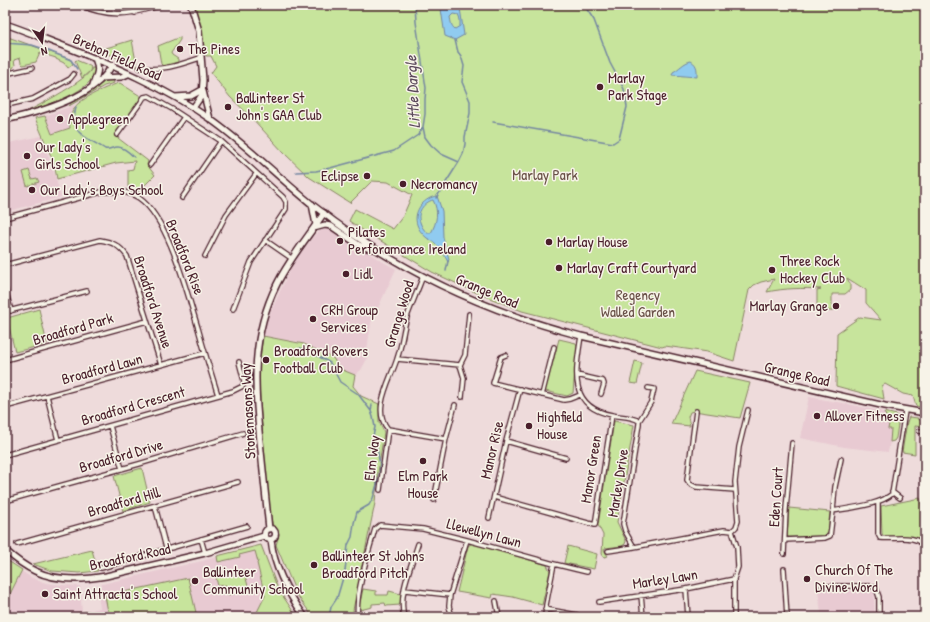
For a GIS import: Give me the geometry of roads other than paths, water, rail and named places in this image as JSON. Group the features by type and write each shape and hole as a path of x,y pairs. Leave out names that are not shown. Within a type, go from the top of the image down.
{"main road":[{"path":"191,5 199,31 202,90 210,119"},
{"name":"Brehon Field Road","path":"5,24 112,65 193,108"},
{"path":"92,86 98,72 95,58"},
{"path":"5,118 37,113 77,95 92,86 108,73 112,65"},
{"path":"102,78 121,77 128,74"},
{"path":"174,97 191,96 202,90"},
{"path":"193,108 200,98 202,90"},
{"name":"Grange Road","path":"193,108 239,141 324,214 375,249 423,276 498,310 538,324 581,336 925,414"},
{"path":"312,204 314,226 331,226 359,245 375,249"},
{"name":"Stonemasons Way","path":"269,529 257,408 255,368 259,340 266,313 276,285 291,258 324,214"},
{"path":"273,529 276,534 271,540 268,540 264,536 266,530 273,529"},
{"name":"Broadford Road","path":"5,550 36,572 52,577 66,578 106,576 205,553 264,536"},
{"path":"271,540 273,552 286,588 305,617"}],"street":[{"path":"80,5 93,11 108,14 135,13 162,5"},
{"path":"133,5 135,13"},
{"path":"140,68 165,68 200,58"},
{"path":"5,74 32,68"},
{"path":"5,112 7,105 33,99 70,79 74,74"},
{"path":"117,135 144,97 152,97 221,141 283,197 286,202 286,209 251,262 233,309"},
{"path":"150,165 184,117"},
{"path":"182,198 221,141"},
{"path":"205,256 226,215 256,174"},
{"name":"Broadford Rise","path":"5,218 101,192 117,190 138,197 157,218 171,245 184,282 218,395"},
{"name":"Broadford Avenue","path":"5,265 100,240 111,241 121,247 127,256 160,365"},
{"path":"265,240 291,258"},
{"name":"Grange Wood","path":"388,429 383,420 385,390 397,359 407,318 423,276"},
{"path":"5,288 11,311"},
{"path":"5,312 87,291"},
{"path":"462,397 464,378 460,365 465,355 469,314"},
{"name":"Broadford Park","path":"5,360 147,321"},
{"path":"581,336 577,375 580,395 587,406 599,412 638,420 651,402 654,390 648,388"},
{"path":"542,395 554,347"},
{"name":"Broadford Lawn","path":"5,408 205,353"},
{"path":"506,355 502,357 494,383 564,400 580,395"},
{"name":"Grange Wood","path":"397,359 460,365"},
{"name":"Broadford Crescent","path":"5,455 218,395 243,386 244,382 239,362"},
{"path":"577,375 603,381 604,384 601,394"},
{"name":"Manor Rise","path":"489,518 506,441 520,389"},
{"path":"47,396 58,440"},
{"path":"434,500 446,439 455,405"},
{"path":"732,531 736,527 738,521 735,482 739,447 748,410"},
{"path":"832,511 878,502 887,499 892,493 905,410"},
{"path":"696,411 687,480 690,484 696,487 735,490"},
{"name":"Manor Green","path":"494,497 595,525 612,415"},
{"name":"Marley Drive","path":"634,547 625,531 623,524 639,424 638,420"},
{"path":"110,426 122,469"},
{"path":"388,429 446,439"},
{"name":"Elm Way","path":"380,490 388,429"},
{"path":"919,431 925,432"},
{"name":"Broadford Drive","path":"5,501 122,469 243,433"},
{"path":"506,441 566,458"},
{"name":"Eden Court","path":"784,554 786,509 792,443"},
{"path":"785,540 825,538 830,536 835,487 841,459"},
{"name":"Broadford Hill","path":"17,544 238,482"},
{"path":"892,493 900,498"},
{"path":"878,502 878,534 880,538 915,539 921,542 925,547"},
{"path":"155,506 166,548"},
{"name":"Llewellyn Lawn","path":"358,617 356,612 360,588 374,529 380,525 423,529 587,572"},
{"path":"101,568 166,548 247,526"},
{"path":"608,551 724,530 732,531"},
{"path":"732,531 737,548 738,567 734,578 734,617"},
{"path":"201,539 205,553"},
{"path":"452,617 449,606 450,595 467,540"},
{"path":"404,617 402,606 405,590 418,544"},
{"path":"545,617 545,609 554,564"},
{"path":"784,569 787,617"},
{"name":"Marley Lawn","path":"599,602 686,589 734,578"},
{"path":"821,586 871,586 876,588 879,597 879,617"},
{"path":"686,589 688,617"},
{"path":"405,590 450,595"},
{"path":"641,595 643,617"},
{"path":"496,601 499,617"},
{"path":"545,609 577,615"}],"water":[{"path":"445,5 458,5 460,8 464,35 455,40 445,36 441,9","holes":["453,14 458,15 460,26 455,29 452,25 450,17"]},
{"path":"691,61 696,66 697,77 672,75 673,72"},
{"path":"437,196 442,211 443,237 449,259 448,262 439,247 420,231 416,223 418,209 428,199","holes":["433,200 437,212 435,225 431,233 427,233 420,223 419,215 424,205"]}],"waterway":[{"name":"Little Dargle","path":"415,5 416,22 426,88 423,127 425,137 441,154 459,162 436,198"},
{"path":"493,122 613,143 619,139 627,107 624,89 610,63 594,20 584,5"},
{"path":"455,40 464,66 462,82 470,101 470,113 465,144 463,154 459,162"},
{"path":"5,43 32,45 44,49 71,60 77,69"},
{"path":"76,107 74,117 75,124 77,130 81,134 105,149 120,147 127,150 134,157"},
{"path":"296,172 316,171 394,151 418,135 423,127"},
{"name":"Little Dargle","path":"446,271 448,261"},
{"path":"300,348 311,352 330,363 340,382 358,394 371,411"},
{"name":"Little Dargle","path":"329,617 331,607 337,598 345,571 348,545 352,537 357,512 369,505 373,498 379,478 380,466 377,447 373,436 375,427 371,411 372,405"}],"place":[{"name":"The Pines","path":"180,49"},
{"name":"Marlay Park Stage","path":"600,87"},
{"name":"Ballinteer St John's GAA Club","path":"228,107"},
{"name":"Applegreen","path":"60,119"},
{"name":"Our Lady's Girls School","path":"27,156"},
{"name":"Eclipse","path":"367,176"},
{"name":"Necromancy","path":"403,184"},
{"name":"Our Lady's Boys School","path":"32,190"},
{"name":"Pilates Perforamance Ireland","path":"340,241"},
{"name":"Marlay House","path":"549,242"},
{"name":"Marlay Craft Courtyard","path":"559,268"},
{"name":"Three Rock Hockey Club","path":"772,270"},
{"name":"Lidl","path":"346,274"},
{"name":"Marlay Grange","path":"836,306"},
{"name":"CRH Group Services","path":"313,319"},
{"name":"Broadford Rovers Football Club","path":"266,360"},
{"name":"Allover Fitness","path":"817,416"},
{"name":"Highfield House","path":"529,426"},
{"name":"Elm Park House","path":"423,461"},
{"name":"Ballinteer St Johns Broadford Pitch","path":"314,565"},
{"name":"Church Of The Divine Word","path":"807,579"},
{"name":"Ballinteer Community School","path":"195,581"},
{"name":"Saint Attracta's School","path":"45,594"}],"park label":[{"name":"Marlay Park","path":"545,175"},
{"name":"Regency Walled Garden","path":"638,304"}]}
